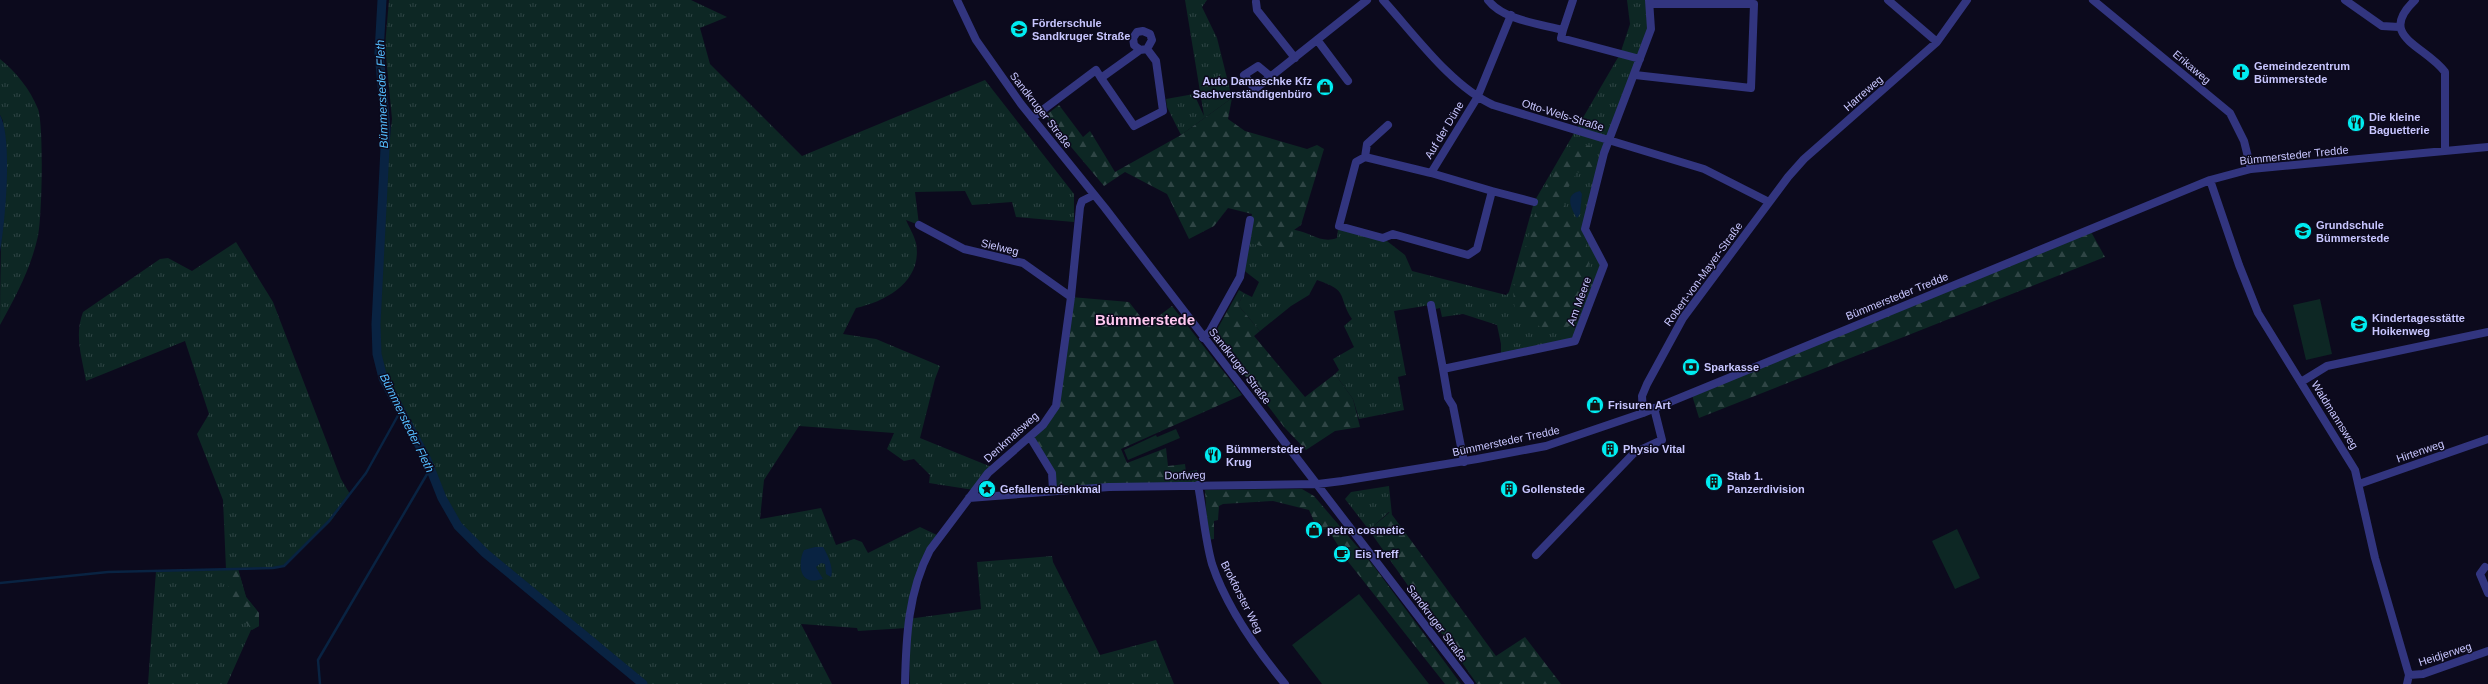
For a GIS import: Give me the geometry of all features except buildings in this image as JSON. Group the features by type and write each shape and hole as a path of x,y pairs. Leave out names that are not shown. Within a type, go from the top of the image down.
{"street":[{"name":"Sandkruger Straße","path":"957,0 976,40 1032,118 1094,195 1203,338 1318,484 1470,684"},
{"path":"1270,76 1279,67 1295,58 1318,41 1367,0"},
{"name":"Otto-Wels-Straße","path":"1383,0 1457,82 1476,98 1493,105 1704,169 1769,202"},
{"path":"1488,0 1493,7 1511,16 1563,30"},
{"path":"1573,0 1561,38 1640,59"},
{"path":"1888,0 1937,42"},
{"name":"Harreweg","path":"1804,159 1937,42 1967,0"},
{"name":"Erikaweg","path":"2093,0 2225,108 2241,133 2251,169"},
{"path":"2345,0 2382,26 2399,27"},
{"path":"2415,0 2404,12 2399,27 2401,33 2408,41 2439,64 2444,72 2445,151"},
{"path":"1256,2 1257,10 1295,58"},
{"path":"1609,140 1635,75 1651,29 1650,2 1754,4 1751,88 1635,75"},
{"name":"Auf der Düne","path":"1431,173 1476,98 1511,16"},
{"path":"1318,41 1348,82"},
{"path":"1032,118 1096,70 1101,78 1134,126 1163,111 1156,61 1144,50 1101,78"},
{"path":"1388,125 1367,144 1365,157 1356,162 1339,226 1383,238 1393,234 1468,255 1477,249 1492,191"},
{"name":"Am Meere","path":"1443,369 1575,341 1604,265 1585,229 1609,140"},
{"name":"Bümmersteder Tredde","path":"1318,484 1368,478 1464,462 1546,446 1643,413 2210,180 2251,169 2488,147"},
{"name":"Auf der Düne","path":"1365,157 1431,173 1534,202"},
{"name":"Robert-von-Mayer-Straße","path":"1643,413 1642,396 1647,384 1683,318 1769,202 1804,159"},
{"name":"Waldmannsweg","path":"2210,180 2250,294 2267,328 2348,457 2359,484 2375,558 2409,675"},
{"name":"Denkmalsweg","path":"905,684 908,619 923,564 940,536 988,473 1043,426 1056,406 1071,297 1080,207 1082,201 1094,195"},
{"path":"1203,338 1210,331 1240,277 1250,220"},
{"name":"Sielweg","path":"919,225 964,249 1023,263 1071,297"},
{"path":"1431,305 1448,398 1453,406 1464,462"},
{"path":"2301,382 2327,366 2488,332"},
{"path":"1536,556 1634,453 1662,440 1654,408"},
{"path":"1030,437 1052,473 1053,490"},
{"name":"Hirtenweg","path":"2359,484 2488,439"},
{"name":"Dorfweg","path":"969,498 1053,490 1318,484"},
{"name":"Brokforster Weg","path":"1198,486 1212,564 1237,616 1261,655 1284,684"},
{"path":"2485,567 2480,574 2488,593"},
{"name":"Heidjerweg","path":"2409,675 2423,674 2488,651"},
{"path":"2407,684 2409,675"}],"green space":[{"path":"389,0 691,0 727,17 700,28 710,64 802,156 985,80 1074,194 1074,222 1016,217 1012,202 972,205 965,191 915,192 919,225 906,220 916,243 917,256 914,268 909,278 901,287 891,294 868,305 856,308 843,334 876,339 940,366 935,379 920,438 994,468 974,490 929,483 930,475 914,459 904,461 887,449 894,433 799,426 764,480 760,519 821,508 836,545 854,539 862,542 868,553 920,527 939,536 930,550 908,619 981,609 977,562 1052,556 1053,562 1100,655 1156,640 1174,684 910,684 908,626 907,628 858,631 857,628 801,624 832,684 641,684 492,559 458,526 383,378 377,354 376,324 382,211 392,119 385,46"},
{"path":"1185,0 1207,0 1202,7 1217,38 1232,98 1181,135 1167,107 1166,99 1194,94 1204,116"},
{"path":"1627,0 1649,0 1651,29 1620,110 1585,229 1604,265 1575,341 1501,358 1501,344 1497,325 1463,314 1442,317 1440,308 1431,310 1430,305 1394,311 1406,375 1398,377 1404,410 1359,419 1353,399 1335,374 1339,370 1333,359 1354,347 1344,326 1352,319 1339,291 1317,280 1309,295 1291,306 1260,331 1238,305 1244,293 1252,297 1259,282 1242,269 1246,242 1278,232 1291,230 1300,231 1326,240 1337,238 1338,229 1383,238 1405,255 1412,271 1506,295 1509,292 1534,202 1620,54 1630,24"},
{"path":"0,59 12,69 22,81 38,109 41,133 42,172 41,211 35,248 22,282 0,325 3,121 0,115"},
{"path":"1232,98 1228,119 1245,131 1307,149 1317,145 1324,149 1301,225 1294,230 1288,253 1246,242 1252,214 1228,208 1214,226 1189,239 1167,194 1125,172 1104,186 1045,116 1059,105 1083,137 1090,131 1115,172 1181,135"},
{"path":"1572,142 1590,146 1596,158 1592,173 1587,175 1577,172 1563,197 1567,218 1578,226 1591,256 1570,326 1550,332 1515,313 1513,290 1541,193"},
{"path":"2090,230 2105,257 1699,418 1691,392"},
{"path":"236,242 273,302 341,479 350,494 331,521 284,566 273,568 238,569 246,597 259,613 259,626 251,630 227,684 148,684 156,571 226,569 223,500 197,434 209,414 185,341 86,381 79,338 80,321 83,312 160,259 168,258 192,271"},
{"path":"1239,290 1244,293 1238,305 1260,331 1254,336 1305,397 1335,374 1353,399 1360,427 1335,431 1306,450 1284,427 1214,335"},
{"path":"1071,297 1129,302 1147,325 1172,306 1242,395 1121,449 1127,463 1166,448 1168,466 1185,464 1186,472 1197,470 1198,482 1054,488 1034,437 1056,406"},
{"path":"2320,299 2332,354 2306,360 2293,305"},
{"path":"1176,429 1180,438 1128,460 1124,450 1156,435 1157,437"},
{"path":"1389,486 1392,515 1389,512 1369,530 1345,499 1351,492"},
{"path":"1302,489 1314,496 1373,565 1461,684 1445,684 1346,559 1351,556 1344,545 1339,547 1327,528 1319,532 1309,510 1273,501 1223,504 1219,506 1218,520 1214,521 1214,539 1208,540 1205,490"},
{"path":"1390,512 1496,656 1525,637 1561,684 1477,684 1369,530"},
{"path":"1957,529 1980,578 1955,589 1932,541"},
{"path":"226,569 238,569 246,597 259,613 259,626 252,630 230,603"},
{"path":"1359,594 1429,684 1322,684 1292,645"}],"water":[{"path":"0,115 4,126 6,142 7,182 0,252"},
{"path":"1580,191 1582,194 1580,214 1577,218 1571,206 1570,198 1572,195"},
{"path":"815,547 823,547 825,550 831,566 831,577 826,574 825,564 821,563 816,567 823,579 809,580 804,577 801,569 801,561 804,550"}],"waterway":[{"name":"Bümmersteder Fleth","path":"382,0 379,53 386,129 376,324 377,354 383,378 427,460 442,498 458,526 485,553 643,684"},
{"path":"0,583 108,572 273,568 284,566 329,521 366,473 401,410"},
{"path":"320,684 318,660 430,469"}],"place":[{"name":"Förderschule Sandkruger Straße","path":"1019,29"},
{"name":"Gemeindezentrum Bümmerstede","path":"2241,72"},
{"name":"Auto Damaschke Kfz Sachverständigenbüro","path":"1325,87"},
{"name":"Die kleine Baguetterie","path":"2356,123"},
{"name":"Grundschule Bümmerstede","path":"2303,231"},
{"name":"Kindertagesstätte Hoikenweg","path":"2359,324"},
{"name":"Sparkasse","path":"1691,367"},
{"name":"Frisuren Art","path":"1595,405"},
{"name":"Physio Vital","path":"1610,449"},
{"name":"Bümmersteder Krug","path":"1213,455"},
{"name":"Stab 1. Panzerdivision","path":"1714,482"},
{"name":"Gefallenendenkmal","path":"987,489"},
{"name":"Gollenstede","path":"1509,489"},
{"name":"petra cosmetic","path":"1314,530"},
{"name":"Eis Treff","path":"1342,554"}],"district":[{"name":"Bümmerstede","path":"1145,320"}]}
